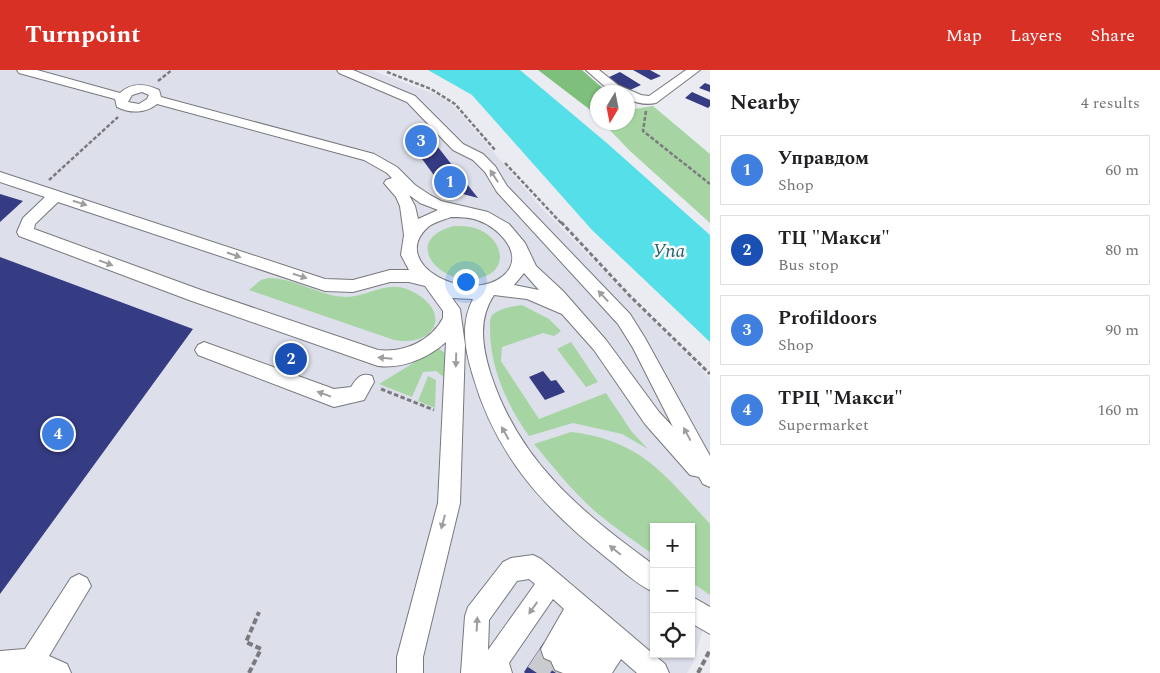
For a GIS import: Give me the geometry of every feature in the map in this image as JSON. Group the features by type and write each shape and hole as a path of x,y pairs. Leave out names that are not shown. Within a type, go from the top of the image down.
{"street":[{"path":"23,70 126,99"},
{"path":"48,70 126,99 136,108 151,98 363,155 392,170 410,188 425,199 437,205 484,216 499,223 511,233 530,270 577,318 600,345 652,418 710,482"},
{"path":"343,70 404,94 458,147 478,158 490,169 502,189 624,319 710,477"},
{"path":"592,70 610,85"},
{"path":"635,96 648,101 660,96 694,70"},
{"path":"126,99 138,89 151,98 363,164 381,174 396,187 410,209 411,234 408,245 409,258 416,270 429,282 451,309 456,345 448,503 410,657 410,673"},
{"path":"0,177 325,285 353,286 390,276 409,276 459,293 491,290 529,293 562,307 577,318"},
{"path":"56,195 28,222 25,232 224,305 385,359 399,358 430,344 445,331 452,317"},
{"path":"411,234 420,224 433,216 449,212 467,212"},
{"path":"518,246 520,258 517,270 508,281 491,290 478,301 475,310 474,346 483,387 512,446 526,466 564,510 650,577"},
{"path":"204,350 334,398 356,394 373,386"},
{"path":"474,673 477,616 511,570 532,567 656,673"},
{"path":"498,673 496,660 551,582"},
{"path":"32,660 80,586"},
{"path":"695,611 710,622"},
{"path":"573,664 599,623"},
{"path":"573,664 599,623"},
{"path":"0,664 32,660 58,673"}],"path":[{"path":"151,98 172,70"},
{"path":"381,70 431,89 455,104 525,185 630,296 710,374"},
{"path":"39,189 126,99"},
{"path":"648,101 642,128 644,131 710,184"},
{"path":"373,386 438,412"},
{"path":"250,673 261,649 246,642 259,612"},
{"path":"698,673 710,650"}],"shaded area":[{"path":"0,70 371,70 435,94 453,105 539,205 710,378 710,605 695,656 695,523 650,523 650,658 694,658 687,673 0,673"}],"green space":[{"path":"538,70 582,70 599,85 590,85 590,110"},
{"path":"653,106 710,154 710,223 630,151 610,130 635,130 635,109"},
{"path":"454,226 467,226 477,229 493,239 500,252 500,259 493,271 486,276 471,279 456,277 443,272 433,263 428,253 429,243 437,233"},
{"path":"268,278 288,281 326,294 346,297 385,288 401,287 423,298 431,307 435,316 434,325 430,333 421,338 409,341 394,340 249,290 261,280"},
{"path":"522,305 549,319 561,331 554,336 543,333 502,347 501,361 539,419 606,393 632,432 648,449 622,434 573,423 529,436 501,386 491,344 490,321 493,314 503,309"},
{"path":"571,342 598,382 586,387 557,349"},
{"path":"438,348 445,353 445,378 436,371 423,372 412,397 379,384"},
{"path":"428,376 436,380 435,408 418,401"},
{"path":"571,432 595,436 634,452 665,475 710,524 710,595 695,585 695,523 650,523 650,552 588,505 534,444"}],"water":[{"name":"Упа","path":"428,70 520,70 608,144 710,235 710,342 592,230 472,95"}],"building":[{"path":"633,70 650,70 661,76 651,80"},
{"path":"620,72 641,85 635,88 635,85 618,85 607,78"},
{"path":"705,83 710,85 710,92 699,88"},
{"path":"692,92 710,100 710,106 708,108 685,98"},
{"path":"419,123 478,198 444,189 409,141"},
{"path":"0,194 23,201 0,222"},
{"path":"0,257 193,329 0,594"},
{"path":"543,371 551,381 556,380 565,392 545,400 529,377"},
{"path":"544,642 578,673 525,673"}],"tunnel":[{"path":"537,673 553,649"},
{"path":"556,673 564,661"}],"place":[{"name":"Profildoors","path":"421,141"},
{"name":"Управдом","path":"450,182"},
{"name":"ТЦ \"Макси\"","path":"291,359"},
{"name":"ТРЦ \"Макси\"","path":"58,434"}]}
